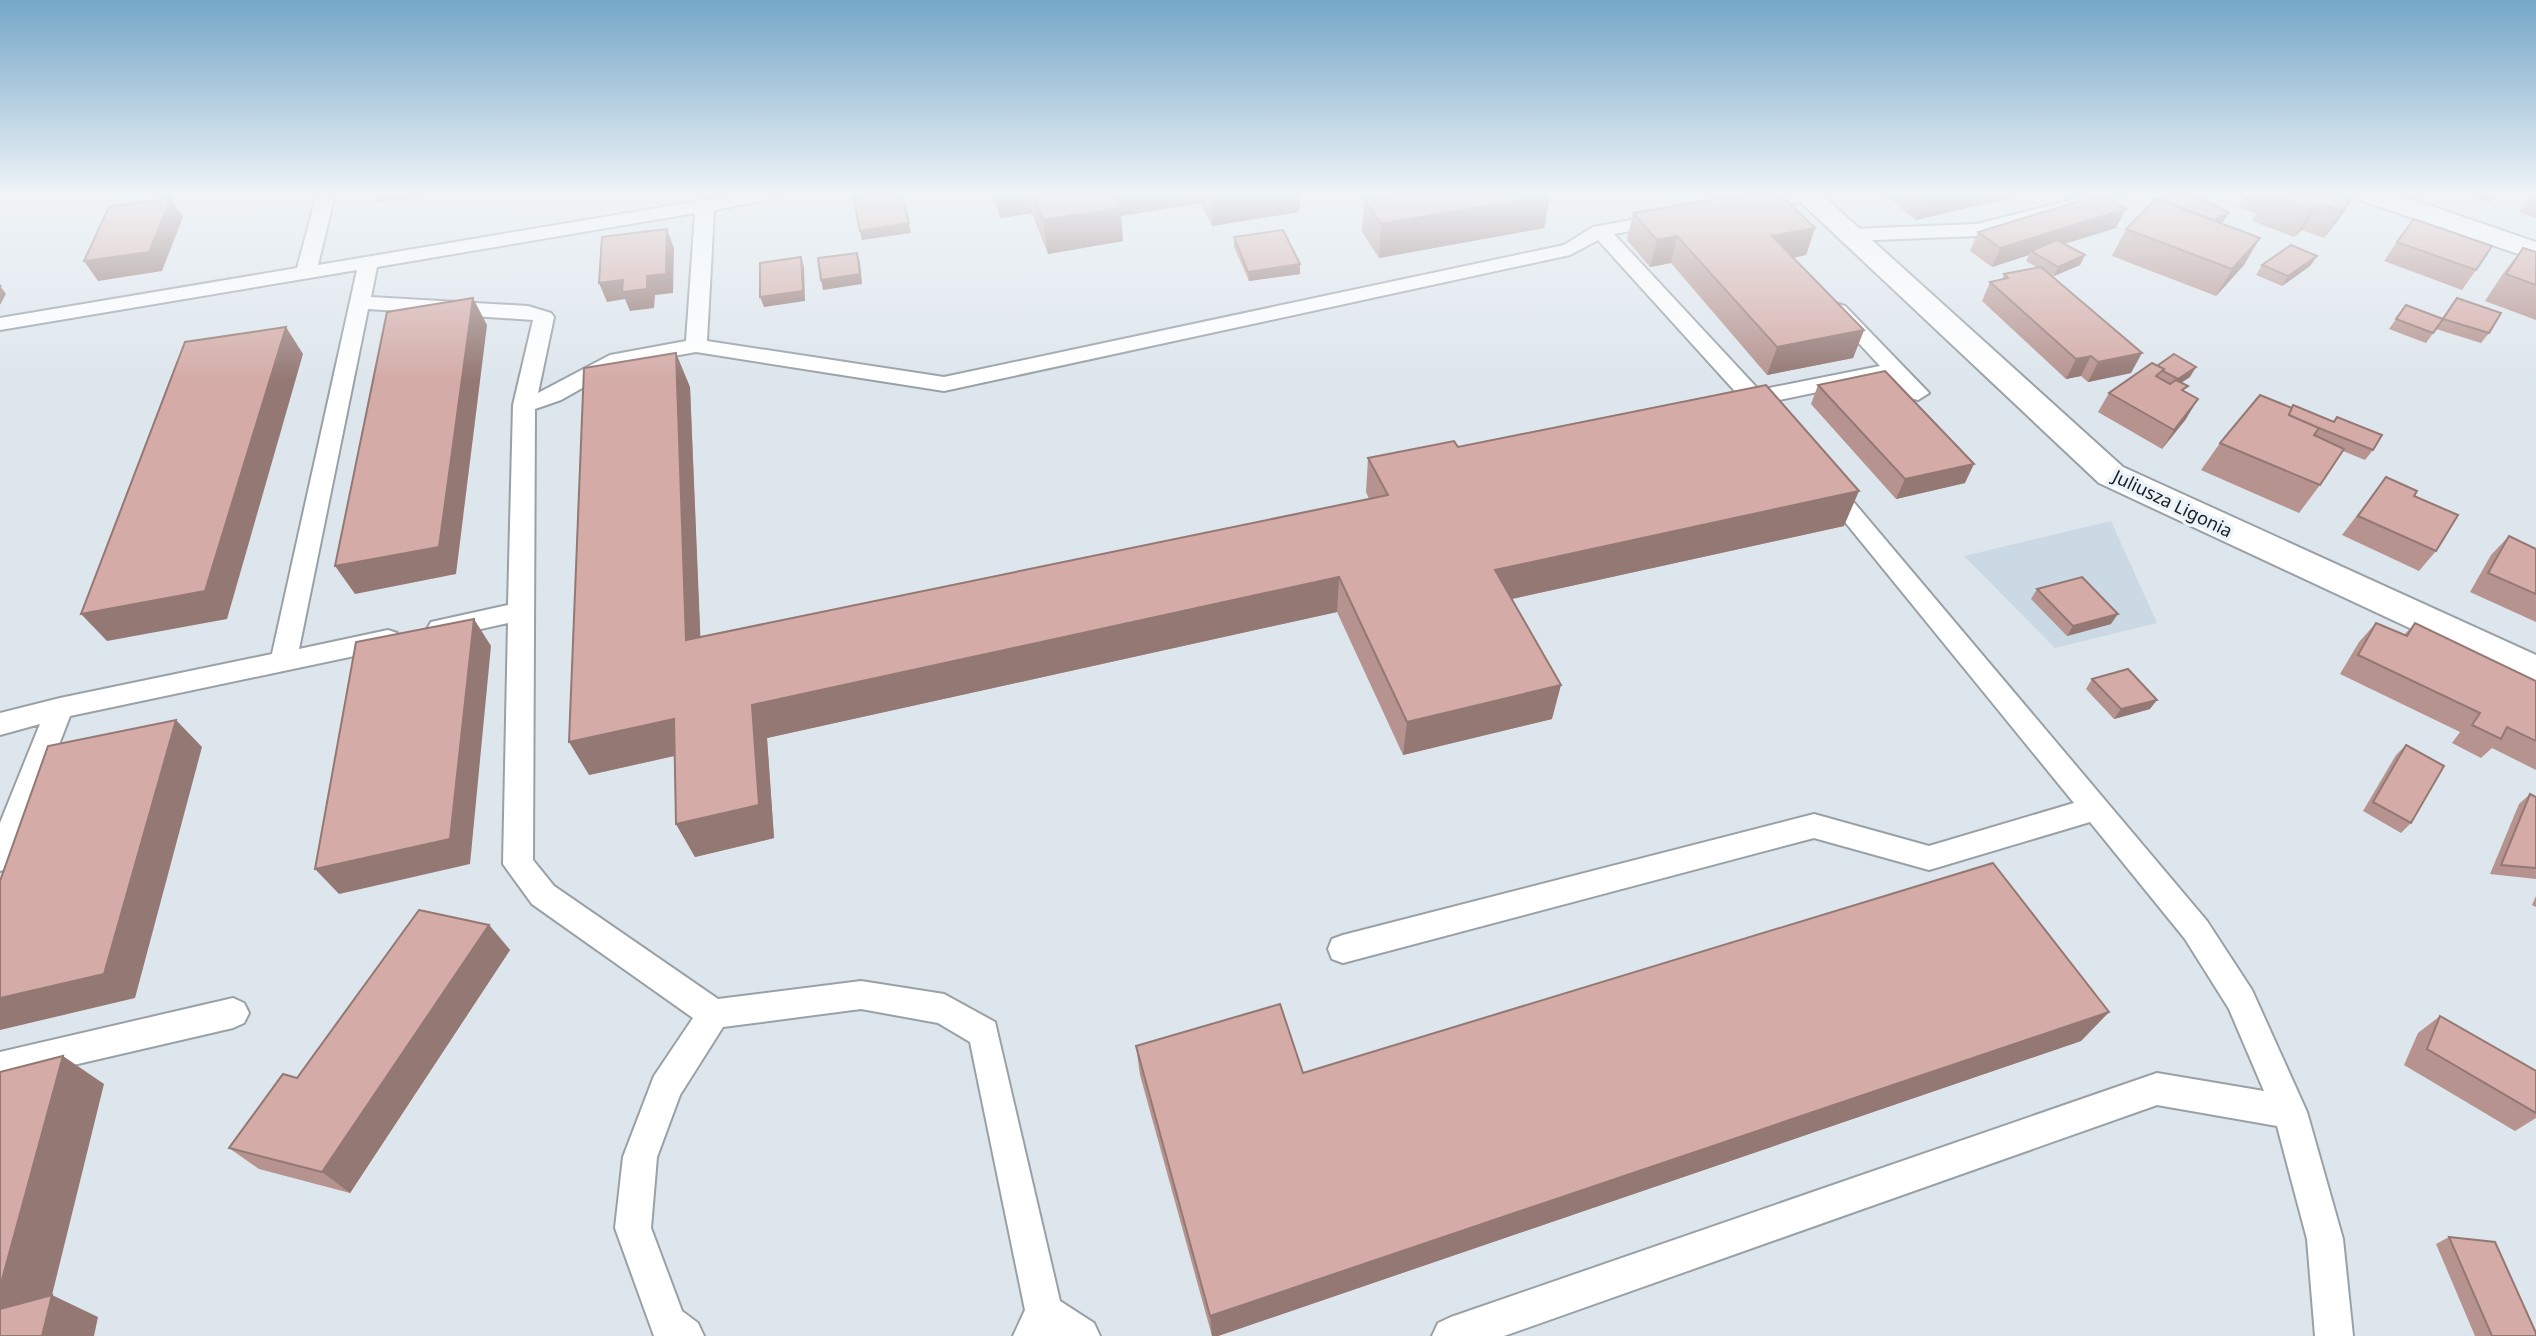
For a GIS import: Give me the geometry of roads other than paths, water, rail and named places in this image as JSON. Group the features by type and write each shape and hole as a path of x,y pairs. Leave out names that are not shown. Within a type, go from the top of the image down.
{"street":[{"name":"Juliusza Ligonia","path":"1873,256 2110,475 2536,672"}],"lane":[{"path":"306,272 310,256"},
{"path":"0,324 407,256"},
{"path":"696,346 702,256"},
{"path":"524,405 553,395 617,360 696,346 944,384 1536,256"},
{"path":"1624,256 1755,398 2196,930 2241,1000 2290,1112 2325,1239 2334,1336"},
{"path":"284,663 368,263"},
{"path":"1821,292 1918,393"},
{"path":"359,302 528,312 544,317 524,405 517,864 543,895 609,938 715,1014 861,995 944,1009 984,1033 1038,1324 1081,1336"},
{"path":"1755,398 1895,369"},
{"path":"0,723 521,611"},
{"path":"0,859 60,708"},
{"path":"1343,949 1814,826 1929,858 2095,808"},
{"path":"0,1067 233,1013"},
{"path":"685,1336 667,1324 633,1228 640,1157 666,1087 715,1014"},
{"path":"1451,1336 2157,1088 2290,1112"}]}
